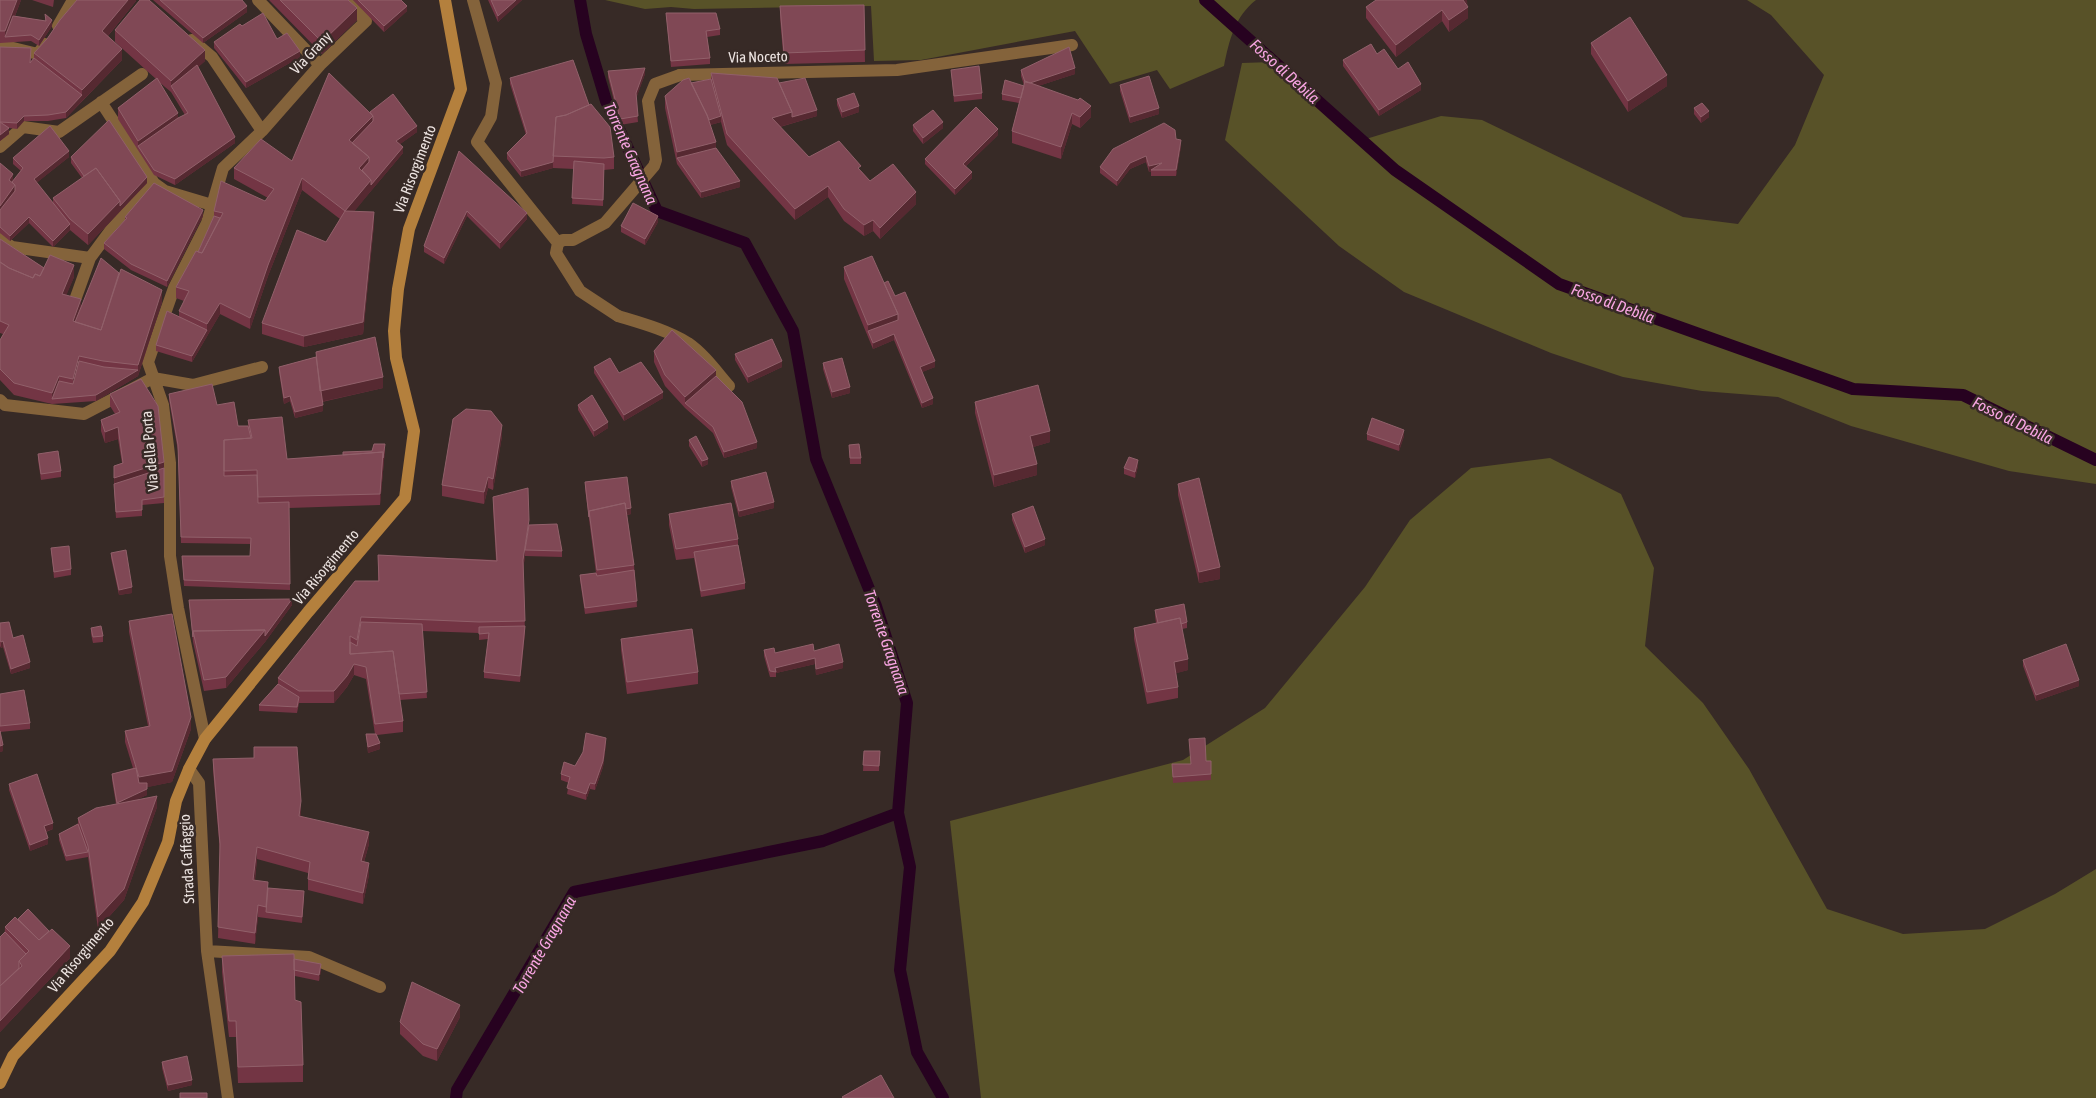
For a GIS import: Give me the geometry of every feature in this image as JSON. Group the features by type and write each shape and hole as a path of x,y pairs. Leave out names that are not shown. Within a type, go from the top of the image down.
{"main road":[{"name":"Via Risorgimento","path":"0,1083 13,1056 110,951 143,902 168,842 176,801 205,739 404,498 414,431 396,358 394,331 398,289 409,229 451,119 460,89 445,0"}],"street":[{"path":"0,47 9,47 38,54 61,22 73,0"},
{"path":"258,0 320,65"},
{"name":"Via Grany","path":"262,131 320,65 366,21 345,0"},
{"path":"473,0 496,83 491,117 478,142 558,243 556,253 580,291 618,316 648,325 688,343 707,360 729,386"},
{"path":"182,32 212,57 262,131"},
{"name":"Via Noceto","path":"558,243 563,240 573,240 605,223 654,166 656,160 648,101 655,84 680,76 897,70 1072,45"},
{"path":"0,147 23,127 59,132 142,74"},
{"path":"101,102 154,183 165,191 212,205"},
{"name":"Via della Porta","path":"205,739 178,608 170,556 170,463 163,405 148,362 174,288 207,224 223,168 262,131"},
{"path":"74,300 90,258 110,230 154,183"},
{"path":"0,239 12,247 90,258"},
{"path":"0,400 5,405 84,414 153,378 193,385 262,367"},
{"name":"Strada Caffaggio","path":"190,769 199,783 207,951 228,1098"},
{"path":"207,951 309,957 380,987"}],"shaded area":[{"path":"605,0 1256,0 1238,21 1228,47 1224,66 1170,89 1157,70 1110,84 1075,31 921,60 874,61 871,6 694,9 671,7 645,9"},
{"path":"1747,0 2096,0 2096,484 2009,471 1851,426 1778,397 1702,391 1623,377 1551,353 1404,292 1339,246 1225,140 1242,63 1274,62 1366,139 1441,116 1482,120 1683,217 1738,224 1795,145 1824,75 1771,15"},
{"path":"1550,458 1621,494 1654,568 1645,646 1703,703 1749,769 1827,909 1903,934 1985,929 2055,894 2096,869 2096,1098 981,1098 950,821 1183,760 1265,708 1365,587 1410,520 1471,468"}],"building":[{"path":"0,0 17,0 5,31 0,31"},
{"path":"77,0 128,0 102,31 122,49 82,90 34,53"},
{"path":"140,0 149,0 205,50 171,81 115,30"},
{"path":"160,0 242,0 247,6 203,38"},
{"path":"280,0 348,0 357,8 322,42"},
{"path":"358,0 401,0 407,6 384,26"},
{"path":"491,0 516,0 498,16"},
{"path":"1376,0 1463,0 1468,7 1449,20 1442,10 1396,45 1366,7"},
{"path":"864,5 865,50 784,53 780,6"},
{"path":"263,13 277,39 287,33 300,51 246,82 214,42 240,24 242,26"},
{"path":"666,13 716,13 720,29 706,31 710,58 671,61"},
{"path":"45,14 52,20 39,40 31,35 5,37 13,16 46,21"},
{"path":"1630,17 1667,75 1628,101 1591,43"},
{"path":"1371,44 1377,54 1384,49 1398,69 1408,62 1421,84 1379,110 1343,60"},
{"path":"0,47 31,48 30,63 34,58 82,95 66,112 24,116 17,123 0,122"},
{"path":"1069,47 1075,68 1030,83 1025,82 1021,70"},
{"path":"573,60 589,105 566,115 556,117 553,162 521,171 507,153 527,133 510,78"},
{"path":"197,65 235,137 175,179 154,170 138,146 188,113 171,86"},
{"path":"979,66 982,93 954,96 951,70"},
{"path":"645,68 636,93 638,116 620,119 608,71"},
{"path":"329,73 373,116 349,140 369,157 359,168 371,180 345,211 302,178 268,265 250,318 220,303 207,324 179,311 189,291 176,287 196,251 202,253 223,213 214,211 221,181 265,201 274,189 234,168 261,139 292,161"},
{"path":"711,73 777,78 792,112 772,118 809,157 839,141 861,166 858,168 870,181 893,164 916,192 880,228 873,220 864,225 844,209 828,186 795,209 727,134"},
{"path":"1149,76 1159,108 1130,117 1120,85"},
{"path":"157,78 178,113 138,141 118,108"},
{"path":"689,78 707,115 716,142 677,152 665,96 683,80"},
{"path":"805,78 817,110 792,117 792,112 779,83"},
{"path":"711,79 721,116 709,120 691,83"},
{"path":"1005,80 1024,86 1021,98 1002,94"},
{"path":"1025,81 1078,100 1080,98 1091,106 1080,117 1072,113 1061,147 1012,131"},
{"path":"854,93 859,106 842,112 837,99"},
{"path":"393,94 417,126 396,141 403,147 371,185 371,180 362,170 369,162 369,157 352,143 373,121 373,116 370,112"},
{"path":"1702,103 1709,111 1701,117 1694,108"},
{"path":"591,104 610,127 614,157 553,156 556,117 566,115"},
{"path":"976,107 998,129 963,164 972,172 955,189 925,159"},
{"path":"933,110 943,122 923,138 913,125"},
{"path":"109,120 147,177 120,206 120,201 96,168 84,176 71,157"},
{"path":"0,122 9,128 0,135"},
{"path":"1164,123 1175,130 1176,139 1181,140 1176,170 1151,170 1162,163 1149,166 1146,156 1130,163 1117,181 1100,167 1113,149"},
{"path":"50,126 69,151 34,179 70,224 53,241 29,217 10,236 0,227 0,210 15,191 15,185 12,182 23,168 13,158"},
{"path":"716,148 740,181 701,192 677,158"},
{"path":"459,151 527,213 500,243 467,211 444,258 424,246"},
{"path":"574,161 604,164 603,200 572,198"},
{"path":"0,163 13,174 9,180 15,185 0,206"},
{"path":"96,168 120,201 88,234 70,219 53,198"},
{"path":"154,183 203,210 167,281 131,264 104,243 127,218 125,217"},
{"path":"633,203 658,216 645,239 621,226"},
{"path":"345,211 374,212 363,322 304,336 262,323 297,230 326,242"},
{"path":"214,216 220,218 202,253 198,252"},
{"path":"0,239 44,268 40,276 35,274 33,278 0,262"},
{"path":"50,255 74,265 62,294 81,299 73,321 101,330 121,269 162,290 138,365 79,356 73,379 59,376 52,393 14,383 0,369 0,340 9,325 0,321 0,262 33,278 35,274 40,276"},
{"path":"872,256 898,314 868,325 844,267"},
{"path":"101,258 119,273 101,330 75,322"},
{"path":"888,281 895,296 905,292 935,361 920,367 933,398 922,403 894,334 873,343 868,331 898,320 898,314 884,283"},
{"path":"167,311 207,330 192,356 156,345"},
{"path":"672,330 716,370 685,397 665,375 654,351"},
{"path":"375,337 383,377 320,391 316,352"},
{"path":"772,339 782,361 748,377 735,354"},
{"path":"316,357 323,405 295,412 290,396 284,398 279,367"},
{"path":"610,358 619,373 641,362 663,392 624,415 594,367"},
{"path":"842,358 850,387 832,392 823,363"},
{"path":"79,361 104,367 138,370 96,395 52,399 59,381 73,384"},
{"path":"716,376 742,402 757,442 724,452 713,427 685,403"},
{"path":"141,379 158,406 164,462 114,478 114,466 123,463 118,427 105,432 101,420 120,412 110,394"},
{"path":"212,384 217,405 234,402 238,426 248,426 251,438 224,440 224,476 257,475 258,503 289,502 290,584 184,580 182,556 250,556 251,538 181,537 178,445 169,394"},
{"path":"1038,385 1050,431 1030,436 1037,464 994,475 975,402"},
{"path":"592,395 608,422 594,431 578,405"},
{"path":"466,409 491,411 502,425 493,479 488,477 484,492 442,485 453,419"},
{"path":"282,417 287,459 383,452 380,494 258,497 257,470 224,471 224,440 252,438 248,420"},
{"path":"1372,418 1404,430 1399,445 1367,434"},
{"path":"696,436 708,459 702,461 689,440"},
{"path":"374,444 385,444 383,458 383,452 343,455 343,452 372,451"},
{"path":"859,444 861,458 850,458 849,445"},
{"path":"58,451 61,471 41,474 38,454"},
{"path":"1129,457 1138,460 1135,472 1124,468"},
{"path":"164,468 164,497 142,500 142,510 116,512 114,484"},
{"path":"766,472 774,502 739,511 731,481"},
{"path":"627,477 631,508 626,509 625,503 589,511 589,517 585,482"},
{"path":"1199,478 1220,567 1199,572 1178,484"},
{"path":"528,488 529,520 523,560 525,621 479,622 361,617 357,640 350,636 350,654 393,651 403,721 375,724 366,667 354,664 347,676 334,691 299,691 278,678 355,581 379,581 378,555 497,561 493,497"},
{"path":"625,503 634,565 597,570 589,511"},
{"path":"731,503 738,539 676,549 669,514"},
{"path":"1033,506 1045,539 1025,547 1012,514"},
{"path":"557,524 562,551 525,550 529,525"},
{"path":"738,545 745,583 701,591 694,552"},
{"path":"69,546 71,569 54,572 51,548"},
{"path":"126,550 132,587 119,590 111,553"},
{"path":"634,570 637,601 585,608 580,575 596,573 597,576"},
{"path":"292,599 265,636 265,630 193,631 193,637 189,600"},
{"path":"1184,604 1187,622 1181,624 1180,618 1158,623 1155,610"},
{"path":"172,614 191,717 172,771 139,777 125,731 150,726 129,621"},
{"path":"1180,618 1188,659 1174,662 1178,687 1147,692 1134,628"},
{"path":"9,622 13,638 23,635 30,662 11,669 3,641 1,642 0,640 0,623"},
{"path":"361,622 422,624 427,692 399,694 393,651 350,654 350,642 357,646"},
{"path":"101,626 103,636 93,637 91,628"},
{"path":"525,626 520,676 484,672 489,633 479,634 479,627"},
{"path":"692,629 698,672 627,682 621,639"},
{"path":"265,630 226,677 204,680 193,631"},
{"path":"813,644 814,651 839,644 843,662 816,669 815,658 775,668 776,672 770,671 764,650 774,648 775,653"},
{"path":"2066,644 2079,680 2036,695 2023,660"},
{"path":"278,684 299,697 297,707 259,705"},
{"path":"24,690 30,723 0,726 0,694"},
{"path":"0,731 3,745 0,746"},
{"path":"586,733 606,738 603,761 595,784 590,783 586,794 567,788 570,777 561,774 564,762 575,766 583,752"},
{"path":"366,734 376,734 380,743 368,747"},
{"path":"1205,738 1206,761 1211,761 1211,774 1173,777 1172,764 1191,764 1189,739"},
{"path":"254,747 297,747 301,801 299,816 369,832 361,861 369,863 363,893 308,879 310,862 257,847 253,880 268,882 266,907 258,905 255,933 218,927 220,844 213,759 254,758"},
{"path":"864,751 880,751 879,766 863,765"},
{"path":"136,768 139,783 147,783 147,789 117,803 112,774"},
{"path":"37,774 53,823 44,826 48,838 30,845 9,784"},
{"path":"157,796 124,889 98,917 88,846 78,818 96,808"},
{"path":"78,824 88,852 66,856 59,834"},
{"path":"268,888 304,891 302,917 266,912"},
{"path":"28,909 49,931 39,940 18,919"},
{"path":"15,917 39,940 52,929 70,946 0,1021 0,986 22,966 19,961 29,951 5,927"},
{"path":"5,932 26,954 19,961 19,968 0,986 0,937"},
{"path":"294,954 295,1000 301,1002 303,1065 238,1067 236,1021 229,1021 222,956"},
{"path":"294,959 321,964 319,975 294,970"},
{"path":"412,982 460,1005 437,1049 423,1044 400,1022"},
{"path":"187,1056 192,1080 168,1085 162,1062"},
{"path":"881,1075 894,1098 842,1097"},
{"path":"180,1093 207,1093 207,1098 180,1098"}],"waterway":[{"name":"Torrente Gragnana","path":"456,1098 457,1090 574,892 823,841 898,813 907,703 876,606 816,459 793,331 745,243 657,211 606,101 586,34 580,0"},
{"name":"Fosso di Debila","path":"1205,0 1395,170 1559,284 1853,389 1963,395 2096,460"},
{"path":"898,813 910,867 900,970 917,1052 943,1098"}]}
